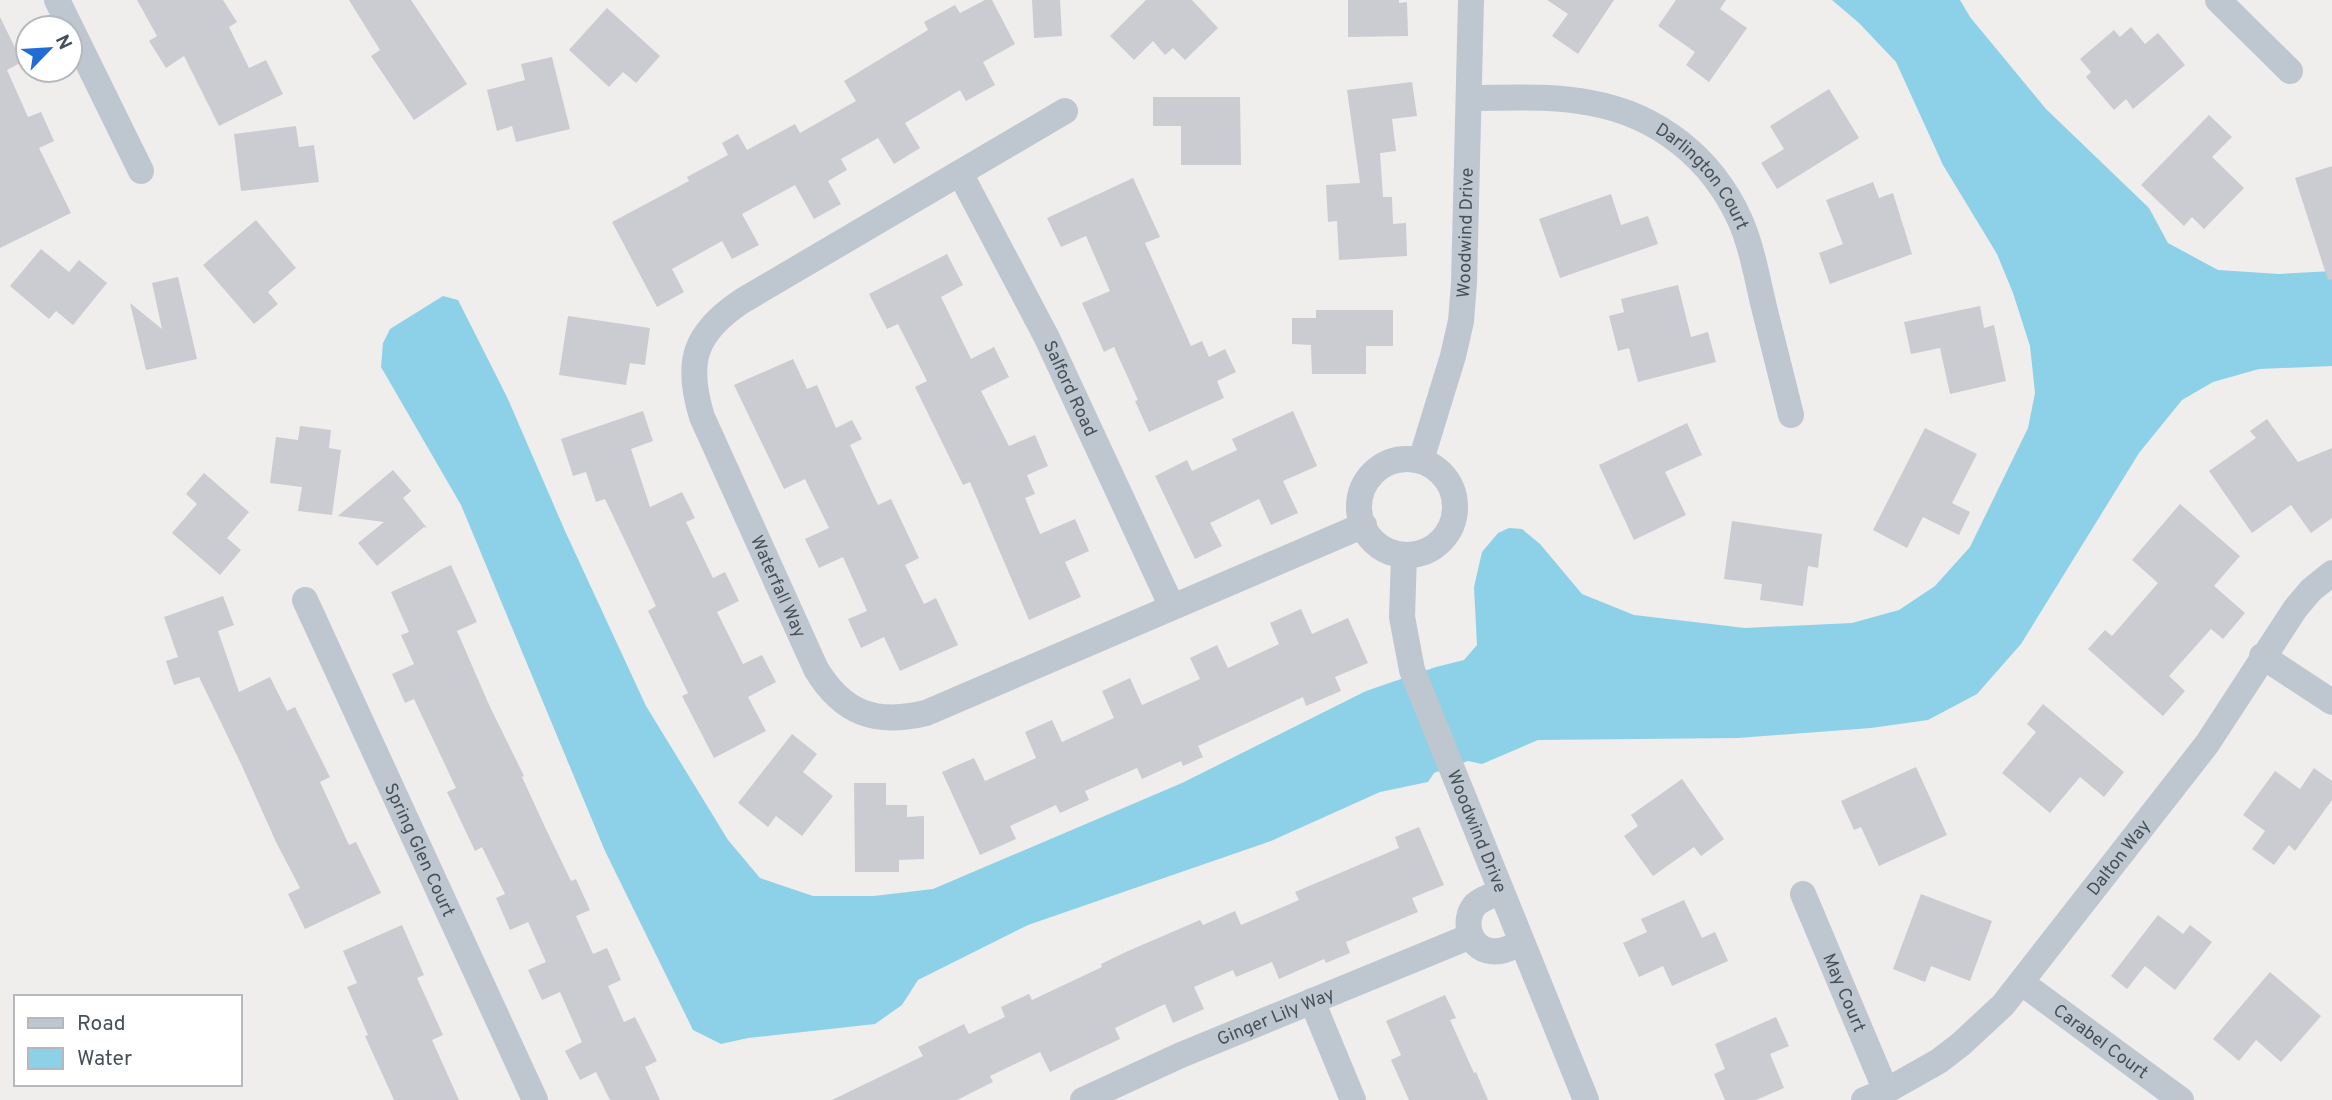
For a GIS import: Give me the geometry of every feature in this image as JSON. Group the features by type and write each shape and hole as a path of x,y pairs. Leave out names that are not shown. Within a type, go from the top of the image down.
{"street":[{"path":"57,0 141,171"},
{"name":"Woodwind Drive","path":"1421,460 1461,321 1471,0"},
{"path":"2218,0 2290,71"},
{"name":"Darlington Court","path":"1469,98 1557,99 1590,102 1621,110 1652,122 1704,163 1724,190 1740,220 1750,248 1791,415"},
{"name":"Waterfall Way","path":"1065,111 726,312 714,322 702,339 693,374 695,395 702,417 816,669 827,687 841,701 857,710 887,719 926,713 1364,526"},
{"name":"Salford Road","path":"960,173 1047,338 1172,607"},
{"path":"1404,458 1421,460 1437,469 1448,482 1455,501 1454,518 1447,534 1435,546 1420,554 1404,555 1382,548 1368,535 1359,510 1361,493 1374,471 1388,462 1404,458"},
{"name":"Woodwind Drive","path":"1404,555 1402,617 1412,670 1587,1100"},
{"name":"Dalton Way","path":"1875,1095 1939,1061 2003,1005 2207,744 2295,609 2311,590 2332,573"},
{"name":"Spring Glen Court","path":"305,600 535,1100"},
{"path":"2262,656 2332,702"},
{"path":"1501,892 1474,906 1468,924 1471,936 1484,950 1492,952 1522,943"},
{"name":"May Court","path":"1803,894 1875,1095"},
{"name":"Ginger Lily Way","path":"1083,1100 1181,1055 1471,936"},
{"name":"Carabel Court","path":"2022,983 2182,1100"},
{"path":"1312,1001 1353,1100"}],"water":[{"path":"1832,0 1960,0 1970,17 2046,109 2149,208 2168,243 2218,270 2279,274 2332,271 2332,366 2259,369 2213,382 2182,400 2139,453 2021,644 1977,694 1928,720 1871,728 1738,738 1538,740 1482,764 1468,761 1434,773 1428,782 1380,792 1271,841 1028,925 918,980 902,1005 875,1024 748,1038 721,1044 693,1030 605,851 461,505 381,367 383,343 390,329 443,296 458,300 507,397 646,706 728,840 760,878 813,896 874,896 933,889 1182,783 1366,691 1464,660 1477,645 1474,587 1482,552 1498,533 1509,528 1522,529 1540,544 1582,594 1634,615 1745,628 1852,623 1899,610 1935,586 1970,547 2028,428 2035,393 2030,346 1997,254 1943,165 1896,62 1859,23"}],"building":[{"path":"137,0 223,0 237,22 229,27 249,68 266,60 283,94 219,126 184,56 166,68 149,41 157,36"},
{"path":"349,0 411,0 467,84 414,120 371,56 380,50"},
{"path":"985,0 992,0 1015,44 983,62 995,85 966,101 960,90 905,123 920,148 894,164 878,138 841,159 847,170 828,181 841,204 814,219 795,185 742,214 759,245 732,259 722,241 672,269 684,292 657,307 612,222 689,181 687,177 728,155 722,143 738,134 747,150 795,124 800,133 856,101 844,81 928,30 924,22 955,5 960,13"},
{"path":"1032,0 1060,0 1062,36 1034,38"},
{"path":"1146,0 1192,0 1218,28 1185,60 1173,48 1165,55 1153,41 1134,60 1110,36"},
{"path":"1348,0 1407,2 1408,36 1348,37"},
{"path":"1547,0 1614,0 1578,54 1552,36 1568,14"},
{"path":"1676,0 1726,0 1720,9 1747,28 1709,82 1686,65 1695,52 1658,26"},
{"path":"607,8 660,56 636,83 623,72 609,87 569,50"},
{"path":"0,17 14,46 14,66 7,70 28,117 41,112 54,141 39,148 71,213 0,248"},
{"path":"2131,27 2145,44 2158,33 2185,65 2133,109 2126,99 2114,110 2086,77 2091,72 2080,59 2114,30 2120,37"},
{"path":"552,57 570,129 516,142 512,126 497,131 487,90 525,80 521,64"},
{"path":"1412,82 1417,116 1392,119 1396,151 1380,153 1383,197 1392,197 1393,224 1406,223 1407,256 1339,260 1337,221 1328,222 1326,185 1360,183 1347,90"},
{"path":"1829,89 1859,138 1777,189 1761,163 1784,149 1770,126"},
{"path":"1153,97 1240,97 1241,165 1181,165 1181,126 1153,126"},
{"path":"2209,115 2232,137 2212,157 2244,188 2204,229 2192,217 2184,226 2141,185"},
{"path":"296,126 299,147 314,145 319,182 241,191 234,134"},
{"path":"2332,166 2332,279 2328,280 2295,178"},
{"path":"1133,178 1160,237 1145,243 1191,346 1202,341 1209,357 1225,349 1236,372 1217,381 1224,398 1149,432 1114,347 1104,352 1082,303 1110,291 1086,236 1061,247 1047,218"},
{"path":"1873,182 1879,198 1893,193 1912,254 1830,284 1819,253 1843,244 1826,200"},
{"path":"1611,194 1621,225 1648,216 1658,244 1560,278 1539,219"},
{"path":"256,220 296,268 268,292 278,304 254,324 203,265"},
{"path":"41,249 69,272 79,260 107,283 73,325 56,311 49,319 10,286"},
{"path":"947,254 963,285 941,297 971,359 994,347 1009,377 981,391 1009,446 1035,435 1048,466 1027,475 1035,494 1025,498 1040,534 1075,519 1089,551 1065,562 1081,597 1029,620 970,482 963,485 915,387 927,381 898,324 887,329 869,294"},
{"path":"178,277 197,359 146,370 130,303 162,329 152,283"},
{"path":"1678,285 1691,337 1708,332 1716,362 1638,382 1629,348 1618,351 1609,316 1624,312 1621,299"},
{"path":"1980,306 1984,328 1994,325 2006,381 1950,394 1940,348 1911,354 1904,322"},
{"path":"1316,310 1393,310 1393,346 1366,346 1366,374 1312,374 1311,345 1292,344 1292,318 1316,318"},
{"path":"568,316 650,328 645,365 630,363 626,385 559,375"},
{"path":"793,359 807,389 817,385 836,428 852,420 862,439 850,445 878,505 891,499 919,558 905,565 924,604 936,598 958,645 900,671 884,637 861,648 848,619 867,611 843,557 819,568 805,539 829,528 805,479 784,489 734,385"},
{"path":"643,411 653,441 631,449 650,507 682,492 695,518 686,522 713,578 725,572 739,601 717,612 743,664 762,655 776,682 748,697 766,731 714,758 682,696 688,693 648,611 656,606 605,499 596,502 586,472 573,476 561,439"},
{"path":"1293,411 1317,466 1283,481 1298,513 1271,525 1259,499 1210,523 1222,546 1195,559 1155,476 1187,460 1192,471 1237,450 1232,439"},
{"path":"2267,419 2298,462 2332,448 2332,518 2311,533 2291,505 2252,533 2209,471 2256,438 2250,431"},
{"path":"1687,423 1702,455 1665,472 1686,515 1634,540 1599,465"},
{"path":"300,426 331,430 329,448 341,450 332,515 298,511 302,487 270,483 276,437 298,440"},
{"path":"1925,428 1977,454 1952,503 1970,512 1959,535 1923,517 1907,548 1873,530"},
{"path":"393,470 411,491 403,498 427,528 424,527 377,566 358,543 384,522 338,516"},
{"path":"204,473 249,512 227,538 241,550 220,575 172,533 197,504 186,494"},
{"path":"2180,504 2240,556 2214,586 2245,613 2223,639 2211,629 2169,676 2185,691 2163,716 2088,649 2105,630 2112,636 2158,583 2132,560"},
{"path":"1732,521 1822,534 1818,568 1808,566 1803,606 1760,600 1762,584 1724,579"},
{"path":"451,565 477,622 457,631 544,825 571,881 576,879 590,910 576,916 593,954 607,948 621,980 608,986 624,1022 635,1017 657,1061 645,1067 660,1100 610,1100 596,1072 580,1080 565,1051 582,1042 560,992 542,1000 528,970 546,962 528,922 510,930 496,898 505,894 482,847 475,851 447,792 456,788 414,699 405,703 392,674 414,664 401,635 409,632 391,592"},
{"path":"223,596 234,625 218,631 239,692 270,677 287,711 295,707 330,777 320,782 349,845 356,842 381,893 305,929 288,894 300,888 199,677 174,685 166,661 178,657 164,617"},
{"path":"1301,609 1312,634 1348,618 1368,663 1335,677 1341,691 1306,706 1303,697 1198,746 1203,757 1183,766 1181,761 1142,779 1137,768 1085,791 1089,800 1060,813 1056,805 1010,826 1016,839 980,855 942,772 974,758 985,781 1036,758 1025,732 1052,720 1062,742 1114,718 1102,691 1130,678 1142,705 1200,679 1190,658 1217,645 1228,668 1279,644 1270,623"},
{"path":"2043,704 2124,772 2104,797 2080,777 2050,813 2002,773 2036,732 2027,724"},
{"path":"792,734 817,754 803,772 833,796 802,836 776,816 768,827 738,803"},
{"path":"1916,767 1947,835 1879,866 1861,827 1854,830 1841,801"},
{"path":"2314,768 2332,781 2332,800 2295,851 2289,845 2274,865 2252,849 2265,831 2243,815 2275,771 2300,789"},
{"path":"1682,779 1724,839 1701,856 1694,847 1653,876 1624,836 1638,826 1631,815"},
{"path":"854,783 886,783 886,805 907,805 907,817 924,816 924,859 899,860 899,872 855,872"},
{"path":"1419,827 1444,885 1412,898 1418,912 1346,942 1350,953 1326,963 1324,959 1279,979 1272,962 1236,977 1233,970 1194,987 1204,1009 1173,1023 1165,1004 1115,1028 1120,1039 1050,1072 1040,1052 990,1076 993,1082 957,1100 832,1100 923,1056 918,1047 964,1024 969,1034 1005,1017 1001,1007 1029,994 1032,1000 1102,967 1101,964 1128,951 1200,920 1203,925 1235,911 1241,925 1299,900 1295,892 1399,848 1395,837"},
{"path":"1921,894 1992,921 1970,981 1931,966 1925,982 1893,969"},
{"path":"1684,900 1702,938 1715,932 1728,961 1672,986 1663,966 1639,977 1623,943 1647,932 1641,919"},
{"path":"2158,915 2183,934 2190,925 2212,942 2175,990 2145,966 2127,989 2111,976"},
{"path":"402,925 424,975 417,978 443,1035 432,1040 459,1100 394,1100 365,1036 368,1035 347,987 357,983 343,951"},
{"path":"2270,972 2321,1016 2281,1062 2256,1040 2239,1061 2213,1039"},
{"path":"1445,995 1456,1018 1450,1020 1488,1100 1409,1100 1391,1060 1401,1055 1386,1021"},
{"path":"1776,1017 1789,1046 1770,1054 1784,1088 1756,1100 1725,1100 1714,1074 1725,1069 1715,1044"}]}
